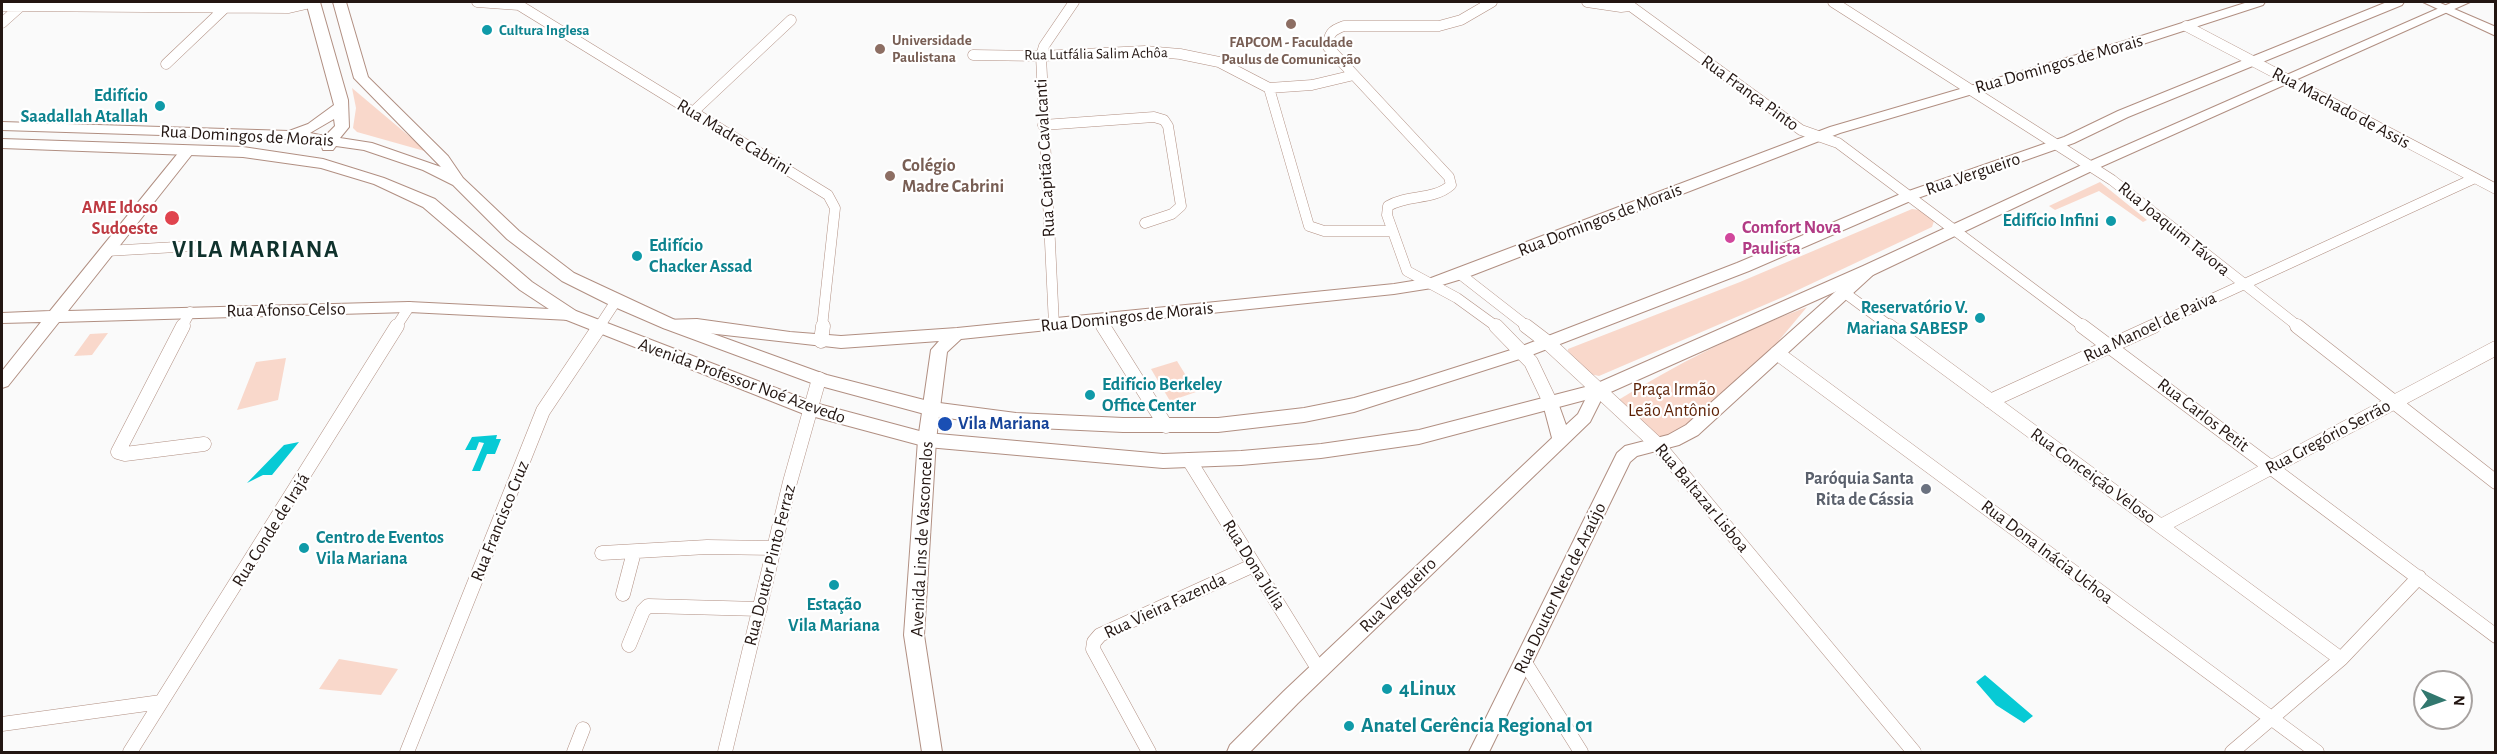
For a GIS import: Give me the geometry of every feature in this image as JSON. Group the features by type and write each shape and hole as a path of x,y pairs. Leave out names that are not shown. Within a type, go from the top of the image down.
{"main road":[{"path":"314,2 341,106 342,127 330,139 323,164"},
{"path":"340,2 361,78 443,159 458,182"},
{"name":"Rua Vergueiro","path":"1547,342 1743,267 1909,196 2058,144 2123,114 2397,2"},
{"name":"Rua Vergueiro","path":"1598,390 1869,270 2091,166 2463,2"},
{"path":"289,135 314,127 341,106"},
{"name":"Rua Domingos de Morais","path":"2,126 289,135 330,139 396,155 458,182 513,235 568,277 669,324"},
{"path":"188,150 235,132"},
{"name":"Rua Domingos de Morais","path":"2,144 243,152 323,164 379,181 429,203 526,286 570,315 599,328"},
{"name":"Avenida Professor Noé Azevedo","path":"669,324 819,379 932,409 1048,423 1166,426 1218,424 1304,415 1354,405 1414,388 1547,342"},
{"name":"Avenida Professor Noé Azevedo","path":"599,328 811,409 927,440 1163,461 1322,451 1388,442 1551,404 1598,390"}],"street":[{"path":"2,6 117,4 289,8 314,2"},
{"path":"477,2 517,3"},
{"name":"Rua Capitão Cavalcanti","path":"1054,325 1041,56 1044,46 1074,2"},
{"path":"1492,2 1461,20 1442,25 1402,28 1352,24 1335,30 1330,35 1328,47 1449,177 1451,185 1438,195 1402,200 1388,206 1387,215 1407,271 1453,294 1523,352 1540,378 1562,439"},
{"path":"1587,2 1621,7 1627,4"},
{"name":"Rua Joaquim Távora","path":"1833,2 2119,185 2496,483"},
{"name":"Rua Domingos de Morais","path":"669,324 697,325 752,334 841,342 1054,325 1432,283 1819,136 2259,2"},
{"path":"2429,2 2496,32"},
{"name":"Rua Madre Cabrini","path":"517,3 828,195 835,208 821,341"},
{"name":"Rua França Pinto","path":"1627,4 1801,130 1838,143 1909,196"},
{"path":"2,23 21,6"},
{"path":"166,64 226,7"},
{"path":"693,112 791,20"},
{"name":"Rua Machado de Assis","path":"2186,26 2494,187"},
{"name":"Rua Lutfália Salim Achôa","path":"973,55 1041,56 1145,51 1180,54 1219,62 1269,88"},
{"path":"1354,75 1312,85 1269,88 1309,226 1324,231 1392,231"},
{"path":"1043,125 1154,117 1164,120 1168,126 1181,206 1172,214 1145,223"},
{"path":"2,382 188,150"},
{"name":"Rua Manoel de Paiva","path":"1990,401 2475,178"},
{"name":"Rua Carlos Petit","path":"1909,196 2496,636"},
{"path":"106,251 194,246"},
{"name":"Rua Vergueiro","path":"1777,352 1869,270"},
{"name":"Rua Baltazar Lisboa","path":"1460,274 1547,342 1658,445 1914,753"},
{"name":"Rua Conceição Veloso","path":"1845,293 2341,659"},
{"name":"Rua Francisco Cruz","path":"407,753 543,411 616,301"},
{"name":"Rua Afonso Celso","path":"2,318 409,307 462,307 570,315"},
{"name":"Rua Conde de Irajá","path":"130,753 409,307"},
{"path":"190,312 118,452 204,444"},
{"path":"1099,320 1166,426"},
{"name":"Avenida Lins de Vasconcelos","path":"932,753 914,634 927,440 939,350 957,334"},
{"name":"Rua Gregório Serrão","path":"2161,526 2496,348"},
{"name":"Rua Doutor Neto de Araújo","path":"1479,753 1623,458 1631,451 1658,445 1692,430 1777,352"},
{"name":"Rua Dona Inácia Uchoa","path":"1777,352 2317,753"},
{"name":"Rua Doutor Pinto Ferraz","path":"725,753 774,548 819,379"},
{"name":"Rua Vergueiro","path":"1237,753 1319,670 1584,418 1598,390"},
{"name":"Rua Dona Júlia","path":"1189,460 1319,670"},
{"path":"602,553 707,547 774,548"},
{"path":"623,594 634,552"},
{"name":"Rua Vieira Fazenda","path":"1149,753 1093,649 1094,642 1100,635 1254,565"},
{"path":"2232,753 2341,659 2419,578"},
{"path":"629,645 643,611 648,606 760,609"},
{"path":"1524,661 1581,753"},
{"path":"2,724 161,702"},
{"path":"574,753 583,729"}],"green space":[{"path":"352,88 428,152 357,132 353,128 356,108"},
{"path":"2100,182 2147,220 2143,222 2099,191 2055,210 2049,206"},
{"path":"1912,209 1920,210 1934,221 1932,227 1783,297 1599,376 1590,374 1568,351 1568,349 1740,282"},
{"name":"Praça Irmão Leão Antônio","path":"1807,307 1760,363 1682,430 1659,439 1615,402 1709,350"},
{"path":"108,333 92,355 74,356 90,334"},
{"path":"286,358 278,400 237,410 256,362"},
{"path":"1177,361 1196,392 1170,401 1151,369"},
{"path":"339,659 398,669 381,695 319,689"}],"water":[{"path":"497,435 496,439 501,439 495,454 487,454 480,471 472,471 484,443 479,442 476,450 465,450 472,437"},
{"path":"299,442 272,475 263,475 247,483 284,445"},
{"path":"1985,675 2033,716 2024,723 1996,705 1976,682"}],"place":[{"name":"FAPCOM - Faculdade Paulus de Comunicação","path":"1291,24"},
{"name":"Cultura Inglesa","path":"487,30"},
{"name":"Universidade Paulistana","path":"880,49"},
{"name":"Edifício Saadallah Atallah","path":"160,106"},
{"name":"Colégio Madre Cabrini","path":"890,176"},
{"name":"AME Idoso Sudoeste","path":"172,218"},
{"name":"Edifício Infini","path":"2111,221"},
{"name":"Comfort Nova Paulista","path":"1730,238"},
{"name":"Edifício Chacker Assad","path":"637,256"},
{"name":"Reservatório V. Mariana SABESP","path":"1980,318"},
{"name":"Edifício Berkeley Office Center","path":"1090,395"},
{"name":"Vila Mariana","path":"945,424"},
{"name":"Paróquia Santa Rita de Cássia","path":"1926,489"},
{"name":"Centro de Eventos Vila Mariana","path":"304,548"},
{"name":"Estação Vila Mariana","path":"834,585"},
{"name":"4Linux","path":"1387,689"},
{"name":"Anatel Gerência Regional 01","path":"1349,726"}],"district":[{"name":"VILA MARIANA","path":"256,250"}]}
